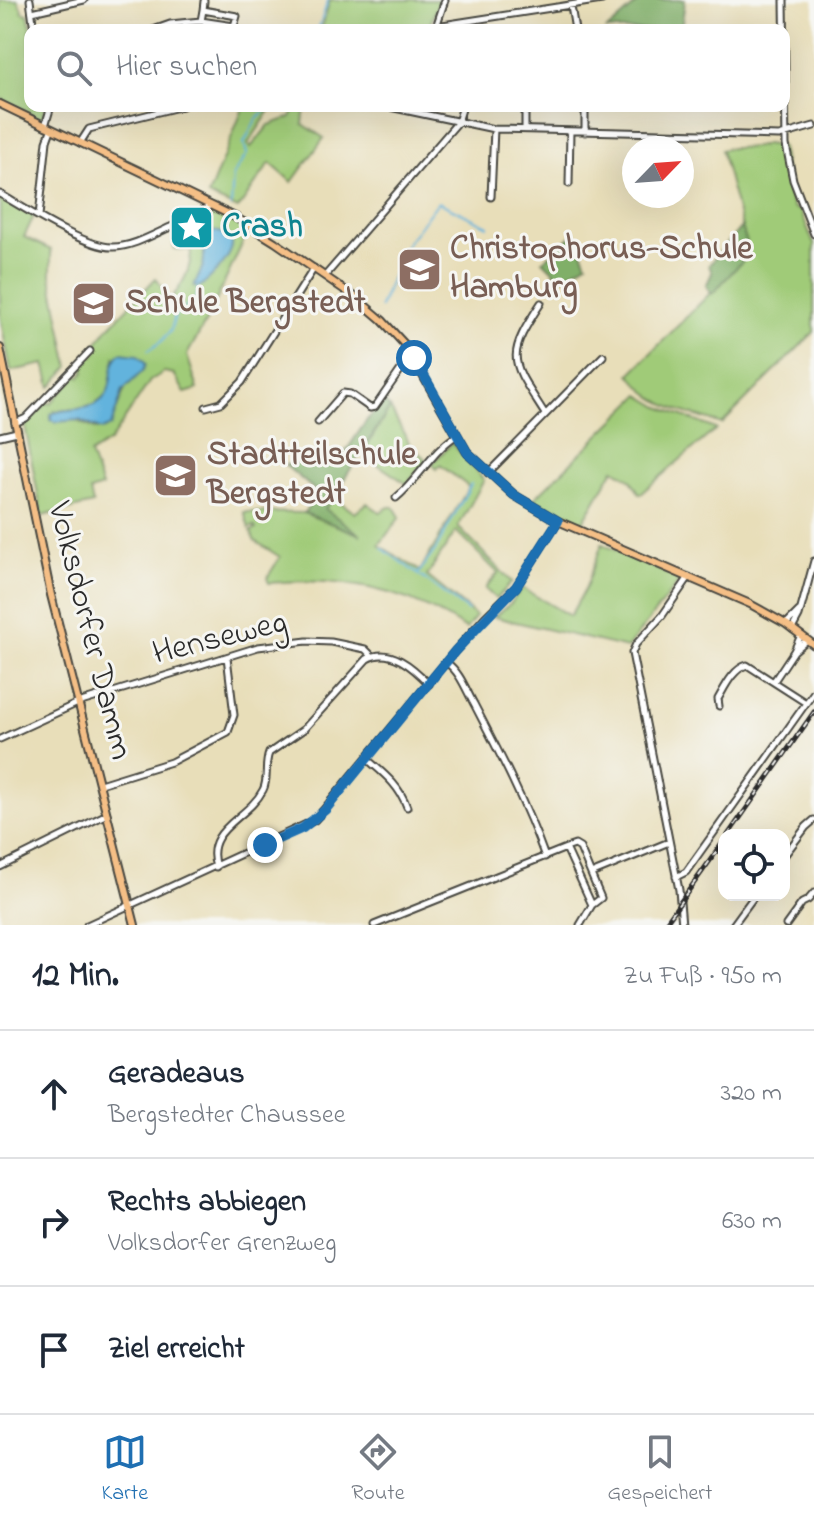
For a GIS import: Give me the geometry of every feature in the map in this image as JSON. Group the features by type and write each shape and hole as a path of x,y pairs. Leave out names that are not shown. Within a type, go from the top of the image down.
{"main road":[{"path":"0,104 252,227 375,313 412,354 467,452 487,474 514,495 558,521 750,604 789,626 814,645"},
{"name":"Volksdorfer Damm","path":"0,348 51,595 135,925"}],"street":[{"path":"30,0 33,24"},
{"path":"32,12 84,0"},
{"path":"437,24 445,0"},
{"path":"461,24 602,0"},
{"path":"784,0 784,24"},
{"path":"201,21 204,1"},
{"path":"571,6 574,24"},
{"path":"203,10 237,16 235,24"},
{"path":"170,24 201,21 221,24"},
{"path":"39,216 50,112"},
{"path":"80,144 89,129 158,112"},
{"path":"416,112 494,129 786,136 814,126"},
{"path":"325,276 458,122 461,112"},
{"path":"525,112 525,129"},
{"path":"585,112 585,132"},
{"path":"786,112 793,180 814,234"},
{"path":"491,197 494,129"},
{"path":"569,184 570,131"},
{"path":"0,194 99,245 122,247 193,216 210,205"},
{"path":"206,407 221,403 242,382 314,268"},
{"path":"541,303 522,331 516,364 545,414"},
{"path":"15,423 26,418 90,351"},
{"path":"318,422 343,393 350,394 370,408 375,407 412,354"},
{"path":"487,474 603,356"},
{"path":"0,436 17,432"},
{"path":"396,498 410,487 443,445 456,436"},
{"path":"87,925 315,820 485,617 516,587 558,521"},
{"path":"789,626 799,611 814,561"},
{"path":"682,925 676,877 632,650 665,612 690,576"},
{"path":"774,681 804,638"},
{"name":"Henseweg","path":"0,739 78,703 271,644 307,641 353,646 368,651 372,656 383,654 392,657 414,670 429,684"},
{"path":"216,867 215,841 262,792 266,759 271,750 304,729 372,656"},
{"path":"100,784 189,755 228,732 234,715 227,657"},
{"path":"447,663 457,673 487,728 532,821 545,857"},
{"path":"719,706 718,699 743,666 751,665 806,703"},
{"path":"676,877 686,872 814,692"},
{"path":"367,759 402,794 407,807"},
{"path":"0,867 107,814"},
{"path":"790,848 814,820"},
{"path":"591,874 669,842"},
{"path":"374,925 566,848 579,846 601,898 592,905 580,925"},
{"path":"566,848 592,905"},
{"path":"786,925 802,903 814,893"},
{"path":"733,925 751,901"}],"green space":[{"path":"0,0 18,0 23,13 28,14 30,24 24,24 24,111 0,98"},
{"path":"330,0 439,0 430,24 323,24"},
{"path":"641,0 685,0 682,24 614,24"},
{"path":"27,112 44,112 42,120"},
{"path":"242,112 269,112 248,144 251,147 269,125 291,117 294,112 304,112 303,124 324,138 292,182 270,163 238,209 208,196"},
{"path":"765,144 781,146 789,196 793,207 801,212 814,244 814,332 722,424 660,402 630,374 749,254 721,150"},
{"path":"0,198 34,216 24,237 51,250 51,277 69,367 51,387 45,364 11,371 0,317"},
{"path":"215,209 250,227 208,318 187,355 198,389 185,393 174,374 164,372 150,381 110,441 90,454 102,487 90,491 93,504 42,516 25,426 77,375 80,377 85,371 81,366 105,331 156,278 170,301 188,271 191,258 191,250 174,249 173,232 207,218","holes":["115,358 126,386 110,426 95,429 56,411 89,406 103,398 111,384"]},
{"path":"742,226 749,254 712,294 706,286 712,273 709,265"},
{"path":"575,233 587,263 561,279 543,261"},
{"path":"640,395 660,407 716,429 640,494 630,479 614,469 583,522 533,500"},
{"path":"384,402 390,408 325,509 361,535 304,513 318,493 285,465 344,454 367,420"},
{"path":"390,408 410,445 427,460 407,484 362,454"},
{"path":"452,443 484,480 458,527 512,582 496,599 485,589 498,573 456,531 427,576 476,616 466,629 420,604 372,588 321,582 269,583 267,578 280,557 254,540 251,531 256,529 254,526 249,528 244,512 304,513 355,532 325,509 333,497 355,513 367,503 380,512 394,507 400,517 379,545 420,571 469,487 440,465 437,469 432,464"},
{"path":"602,544 678,578 678,583 627,648 494,617 511,603 522,588 570,616 586,587"}],"water":[{"path":"211,231 231,239 232,246 223,264 201,286 194,287 204,263 205,239"},
{"path":"120,353 137,355 146,364 123,390 111,426 102,430 79,420 51,420 51,414 91,406 103,399"}],"waterway":[{"path":"320,24 328,0"},
{"path":"231,207 233,175 247,154 244,143 264,112"},
{"path":"380,307 394,273 394,263 398,263 407,243 438,202 488,226"},
{"path":"148,351 171,330 175,315 197,297 198,287"},
{"path":"418,574 436,549 471,484"},
{"path":"382,548 468,611"}],"railway":[{"path":"732,829 814,712"},
{"path":"664,925 718,849"}],"place":[{"name":"Crash","path":"191,228"},
{"name":"Christophorus-Schule Hamburg","path":"419,270"},
{"name":"Schule Bergstedt","path":"94,304"},
{"name":"Stadtteilschule Bergstedt","path":"176,476"}],"route":[{"path":"265,845 303,828 325,810 455,651 516,587 558,521 514,495 487,474 467,452 414,358"}]}
